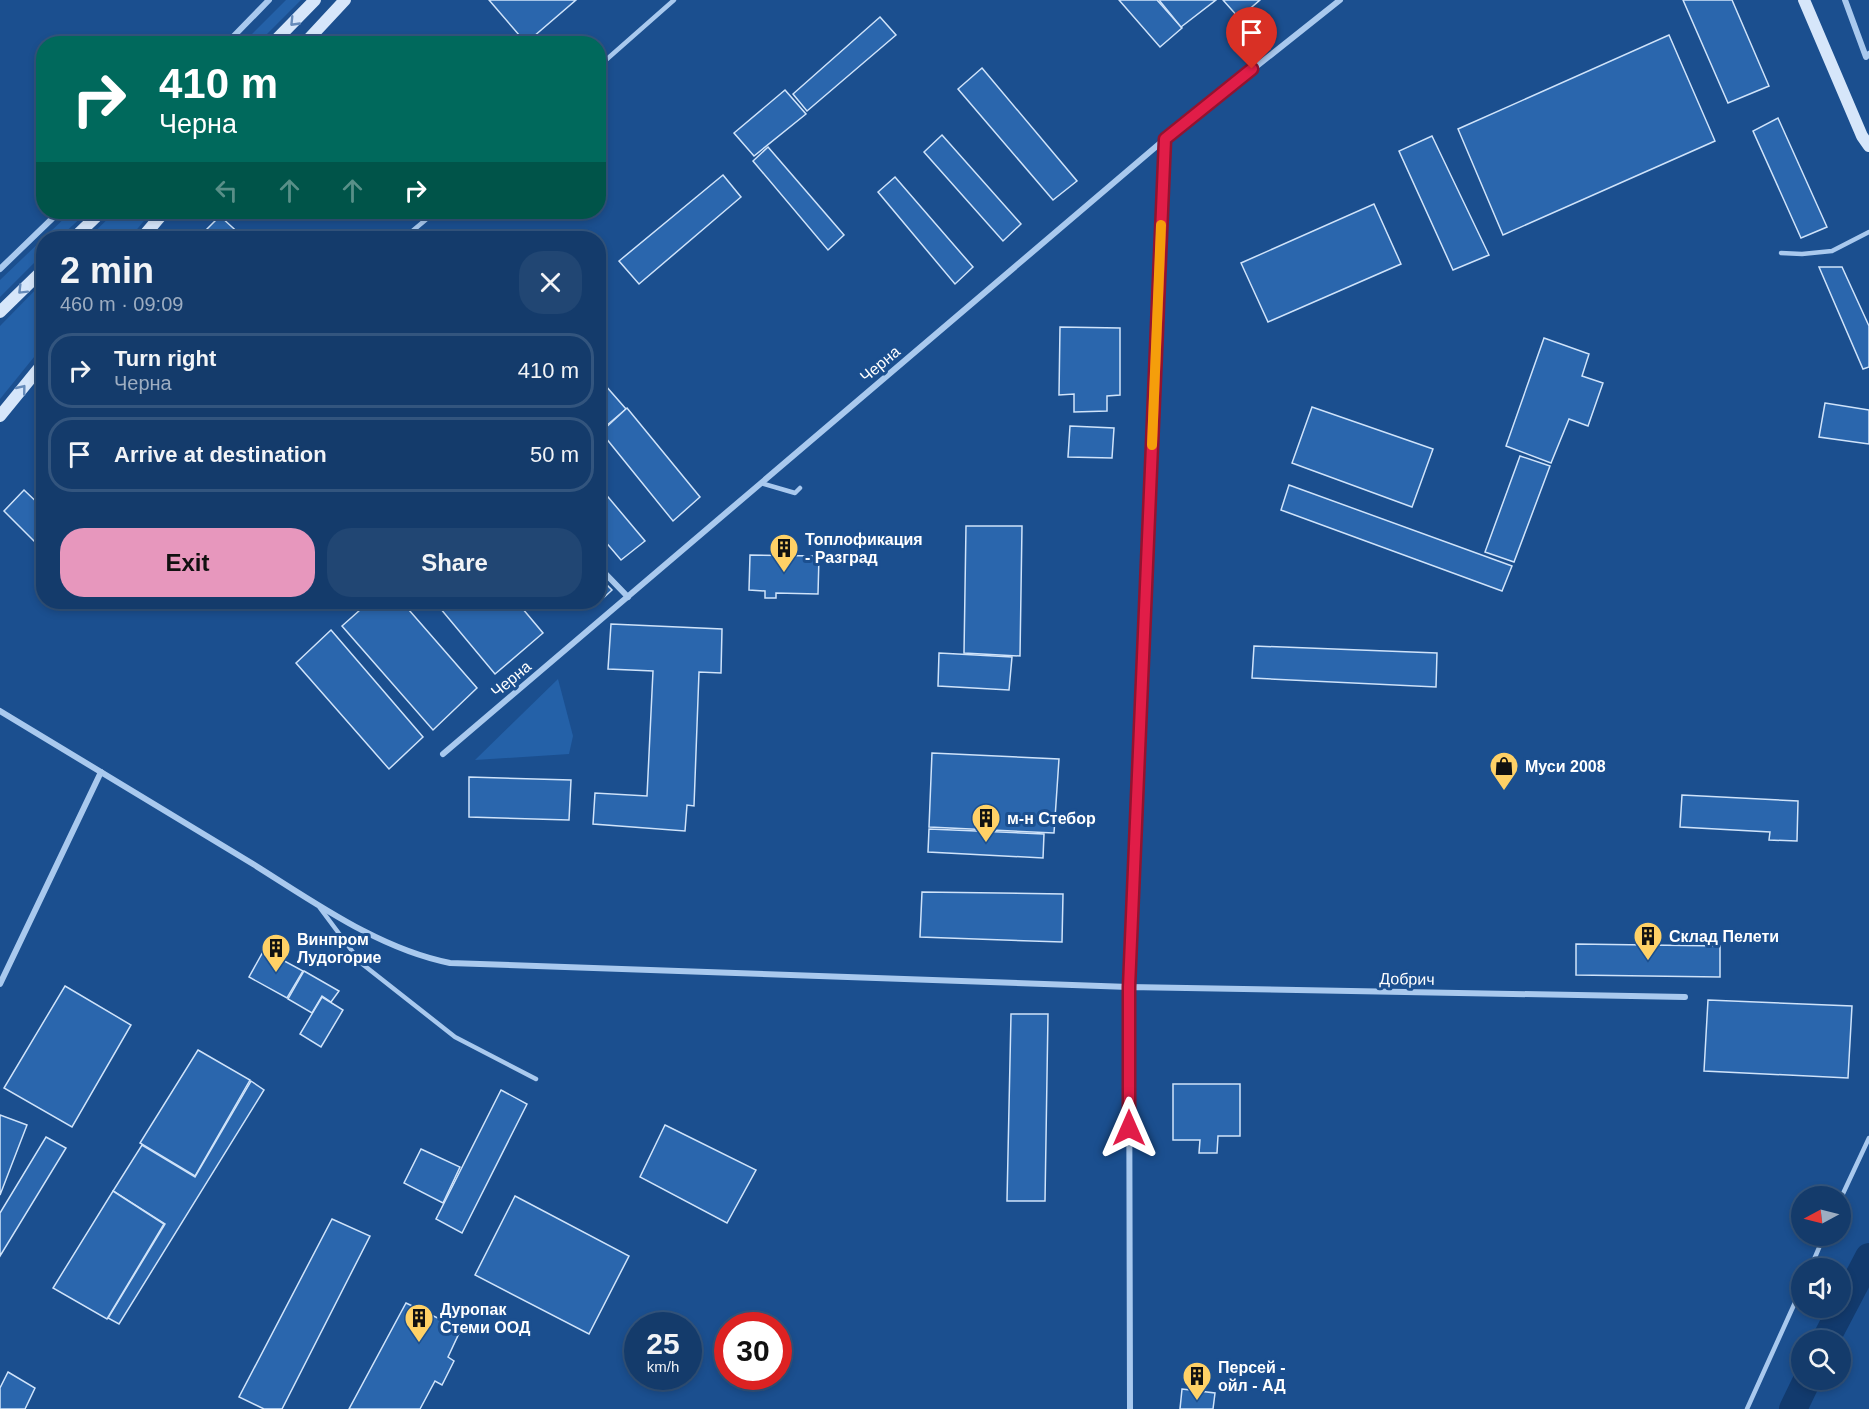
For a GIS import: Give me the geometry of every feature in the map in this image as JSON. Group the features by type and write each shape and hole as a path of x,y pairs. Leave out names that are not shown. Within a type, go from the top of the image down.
{"street":[{"path":"234,36 270,0"},
{"path":"280,36 315,0"},
{"path":"311,36 345,0"},
{"name":"Черна","path":"444,754 1165,139 1340,0"},
{"path":"1804,0 1865,141"},
{"path":"1845,0 1866,57 1869,54"},
{"path":"1130,1409 1129,987 1165,139"},
{"path":"39,231 52,219"},
{"path":"81,231 94,219"},
{"path":"148,231 158,219"},
{"path":"0,269 36,234"},
{"path":"0,312 36,276"},
{"path":"0,416 36,372"},
{"path":"606,574 628,597"},
{"name":"Добрич","path":"0,711 376,937 402,950 450,963 1129,987 1685,997"},
{"path":"0,984 101,772"}],"lane":[{"path":"606,60 674,0"},
{"path":"1865,141 1869,155"},
{"path":"412,231 427,219"},
{"path":"1781,253 1802,254 1832,251 1869,232"},
{"path":"761,483 795,493 800,488"},
{"path":"317,903 362,963 455,1037 536,1079"},
{"path":"1847,1186 1869,1138"},
{"path":"1747,1409 1791,1311"}],"shaded area":[{"path":"286,0 301,0 265,36 250,36"},
{"path":"64,219 79,219 67,231 51,231"},
{"path":"108,219 145,219 136,231 95,231"},
{"path":"36,246 36,261 0,297 0,280"},
{"path":"36,289 36,355 0,399 0,326"},
{"path":"558,679 573,736 569,754 475,760"}],"building":[{"path":"489,0 576,0 534,36 520,36"},
{"path":"1119,0 1157,0 1182,28 1160,47"},
{"path":"1159,0 1216,0 1181,27"},
{"path":"1223,0 1260,0 1239,18"},
{"path":"1683,0 1732,0 1769,86 1728,103"},
{"path":"880,17 896,35 807,111 793,94"},
{"path":"1669,35 1715,141 1503,235 1458,129"},
{"path":"982,68 1077,181 1053,200 958,89"},
{"path":"785,90 806,114 754,156 734,133"},
{"path":"1778,118 1827,227 1801,238 1753,131"},
{"path":"942,135 1021,224 1003,241 924,152"},
{"path":"1432,136 1489,255 1453,270 1399,151"},
{"path":"768,147 844,235 828,250 753,161"},
{"path":"723,175 741,197 639,284 619,261"},
{"path":"895,177 973,267 955,284 878,192"},
{"path":"1374,204 1401,264 1268,322 1241,263"},
{"path":"217,219 223,219 236,231 205,231"},
{"path":"1819,267 1842,267 1869,326 1869,367 1863,369"},
{"path":"1060,327 1120,328 1120,395 1107,396 1107,411 1074,412 1074,394 1059,395"},
{"path":"1544,338 1589,354 1582,376 1603,383 1588,426 1569,419 1551,463 1506,446"},
{"path":"606,386 626,409 606,426"},
{"path":"1825,403 1869,410 1869,444 1819,437"},
{"path":"1312,407 1433,449 1412,507 1292,463"},
{"path":"627,408 700,497 673,521 606,438 606,427"},
{"path":"1070,426 1114,428 1112,458 1068,457"},
{"path":"1520,456 1550,466 1514,562 1485,552"},
{"path":"1289,485 1512,566 1502,591 1281,510"},
{"path":"24,490 36,501 36,543 4,511"},
{"path":"606,495 645,541 621,560 606,542"},
{"path":"966,526 1022,526 1020,656 964,653"},
{"name":"Топлофикация - Разград","path":"750,555 819,556 818,594 776,593 776,598 765,598 765,591 749,590"},
{"path":"606,584 612,590 606,596"},
{"path":"361,609 408,609 477,688 433,730 342,626"},
{"path":"441,609 523,609 543,633 495,674"},
{"path":"611,624 722,629 721,673 699,672 694,806 687,805 685,831 593,824 595,793 647,796 653,671 608,669"},
{"path":"331,630 423,737 389,769 296,663"},
{"path":"1254,646 1437,653 1436,687 1252,678"},
{"path":"939,653 1012,657 1009,690 938,686"},
{"path":"932,753 1059,759 1054,833 929,827"},
{"path":"469,777 571,780 569,820 469,817"},
{"path":"1682,795 1798,801 1797,841 1769,840 1770,832 1680,827"},
{"name":"м-н Стебор","path":"929,829 1044,834 1043,858 928,852"},
{"path":"922,892 1063,894 1062,942 920,937"},
{"name":"Склад Пелети","path":"1576,944 1720,946 1720,977 1576,975"},
{"name":"Винпром Лудогорие","path":"264,950 303,971 287,998 249,977"},
{"path":"304,971 339,991 331,1002 322,996 312,1013 288,999"},
{"path":"65,986 131,1025 72,1127 4,1088"},
{"path":"322,997 343,1010 321,1047 300,1034"},
{"path":"1708,1000 1852,1006 1848,1078 1704,1071"},
{"path":"1011,1014 1048,1014 1045,1201 1007,1201"},
{"path":"198,1050 250,1080 195,1176 140,1143"},
{"path":"251,1081 264,1090 119,1324 108,1318 165,1224 113,1191 142,1145 195,1177"},
{"path":"1173,1084 1240,1084 1240,1136 1218,1136 1217,1153 1199,1153 1200,1140 1173,1140"},
{"path":"501,1090 527,1104 462,1233 436,1219"},
{"path":"0,1115 27,1125 0,1195"},
{"path":"665,1125 756,1170 727,1223 640,1177"},
{"path":"46,1137 66,1148 0,1256 0,1213"},
{"path":"421,1149 460,1167 443,1203 404,1183"},
{"path":"113,1191 164,1224 107,1319 53,1288"},
{"path":"515,1196 629,1256 589,1334 475,1275"},
{"path":"332,1219 370,1236 282,1409 264,1409 239,1397"},
{"name":"Дуропак Стеми ООД","path":"406,1303 461,1329 448,1357 454,1361 442,1385 435,1381 420,1409 349,1409"},
{"path":"8,1372 35,1388 25,1409 0,1409 0,1388"},
{"name":"Персей - ойл - АД","path":"1182,1389 1215,1393 1213,1409 1180,1409"}],"waterway":[{"path":"1831,1330 1869,1257"},
{"path":"1793,1409 1802,1390"}],"slow traffic":[{"path":"1152,445 1161,225"}],"place":[{"name":"Топлофикация - Разград","path":"784,574"},
{"name":"Муси 2008","path":"1504,792"},
{"name":"м-н Стебор","path":"986,844"},
{"name":"Склад Пелети","path":"1648,962"},
{"name":"Винпром Лудогорие","path":"276,974"},
{"name":"Дуропак Стеми ООД","path":"419,1344"},
{"name":"Персей - ойл - АД","path":"1197,1402"}],"route":[{"path":"1129,1128 1129,987 1165,139 1252,69"}]}
